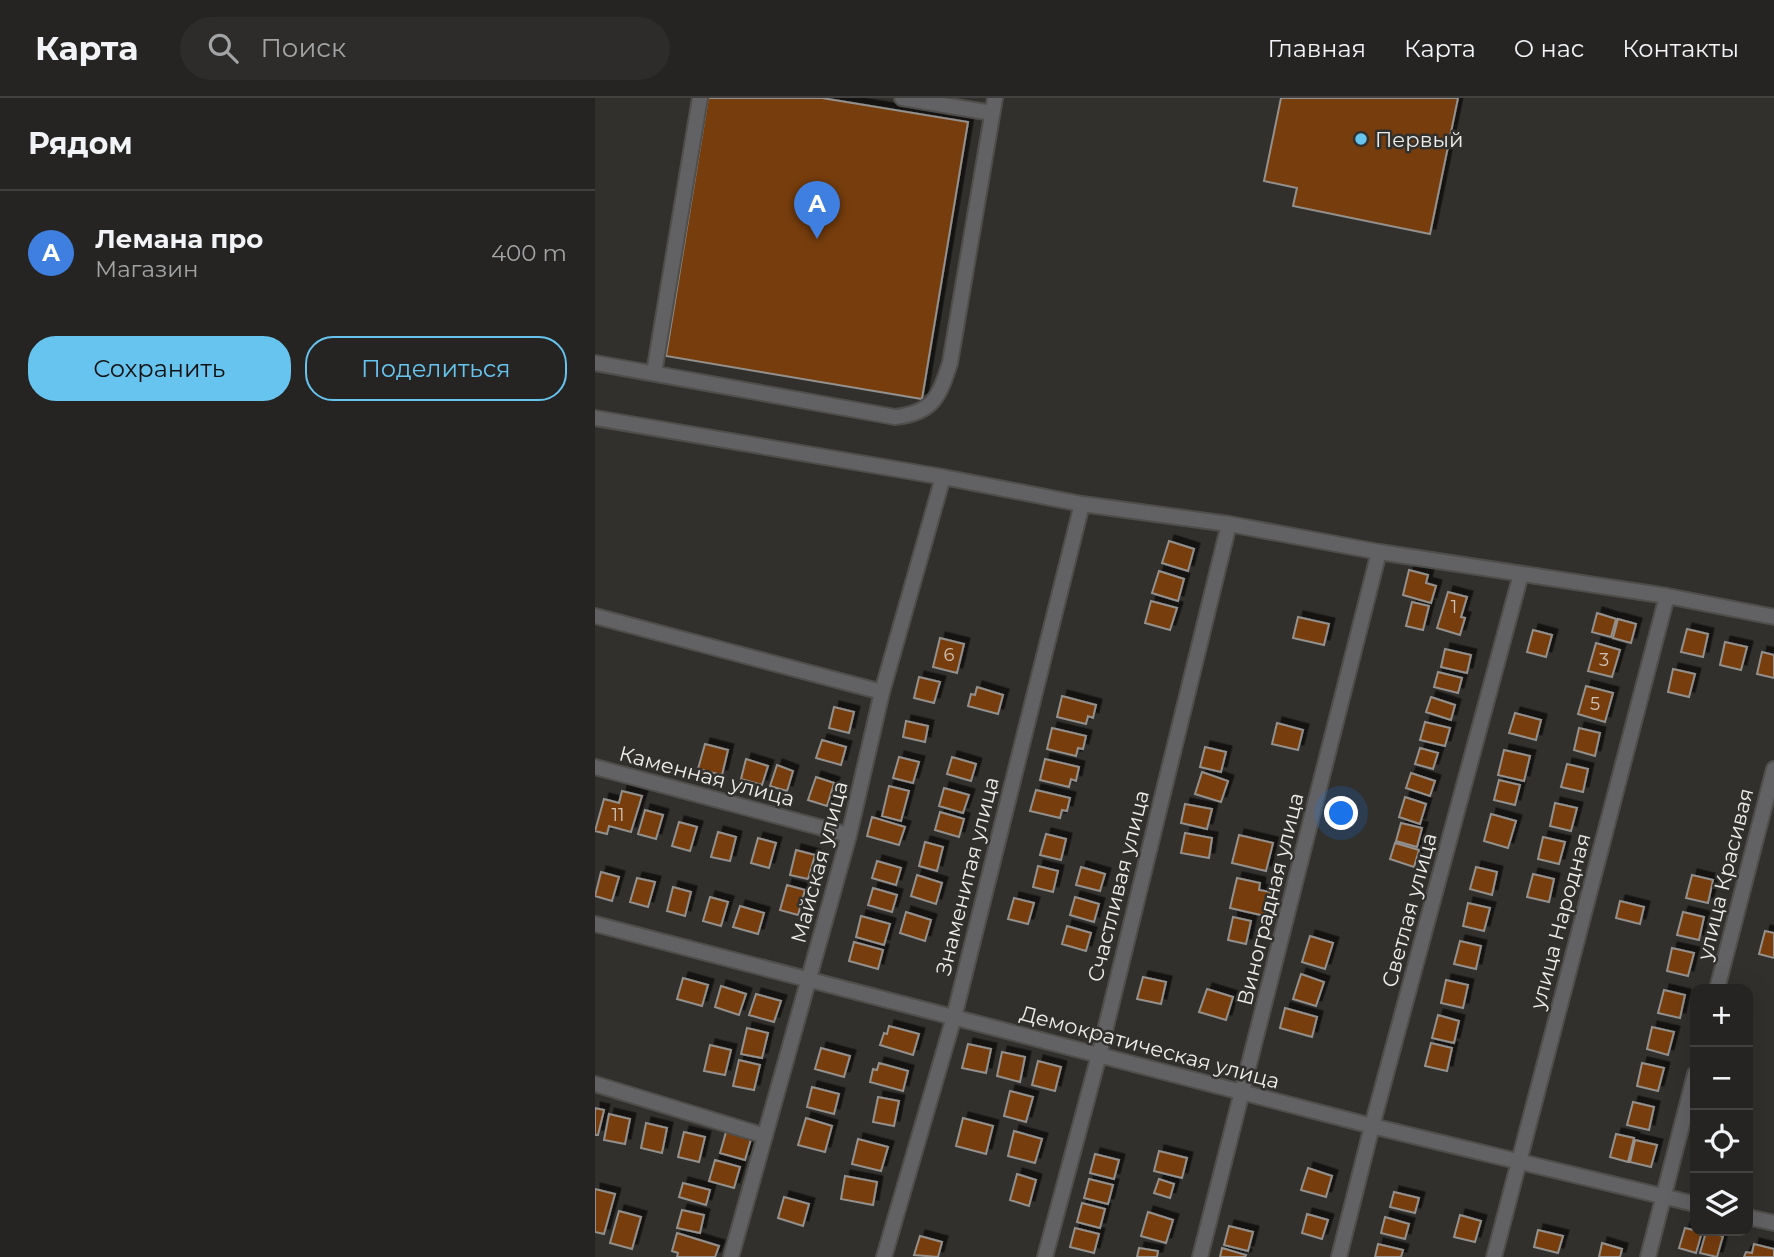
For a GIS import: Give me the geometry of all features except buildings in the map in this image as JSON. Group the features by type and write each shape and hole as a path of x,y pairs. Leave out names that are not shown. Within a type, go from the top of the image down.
{"street":[{"path":"654,373 700,98"},
{"path":"902,98 992,113"},
{"path":"595,363 895,416 915,415 931,405 942,388 950,363 995,98"},
{"path":"595,418 943,477 1082,504 1229,524 1379,552 1667,596 1774,617"},
{"name":"Майская улица","path":"731,1257 849,835 882,692 943,477"},
{"name":"Знаменитая улица","path":"884,1257 954,1017 1082,504"},
{"name":"Счастливая улица","path":"1045,1257 1099,1055 1229,524"},
{"name":"Виноградная улица","path":"1200,1257 1379,552"},
{"name":"Светлая улица","path":"1339,1257 1521,574"},
{"name":"улица Народная","path":"1494,1257 1667,596"},
{"path":"595,616 882,692"},
{"name":"Каменная улица","path":"595,767 849,835"},
{"name":"улица Красивая","path":"1718,984 1774,769"},
{"name":"Демократическая улица","path":"595,924 1242,1093 1690,1203"},
{"path":"595,1084 765,1136"},
{"path":"1648,1257 1690,1094"},
{"path":"1753,1218 1774,1223"}],"place":[{"name":"Первый","path":"1361,139"},
{"name":"Лемана про","path":"817,239"}]}
